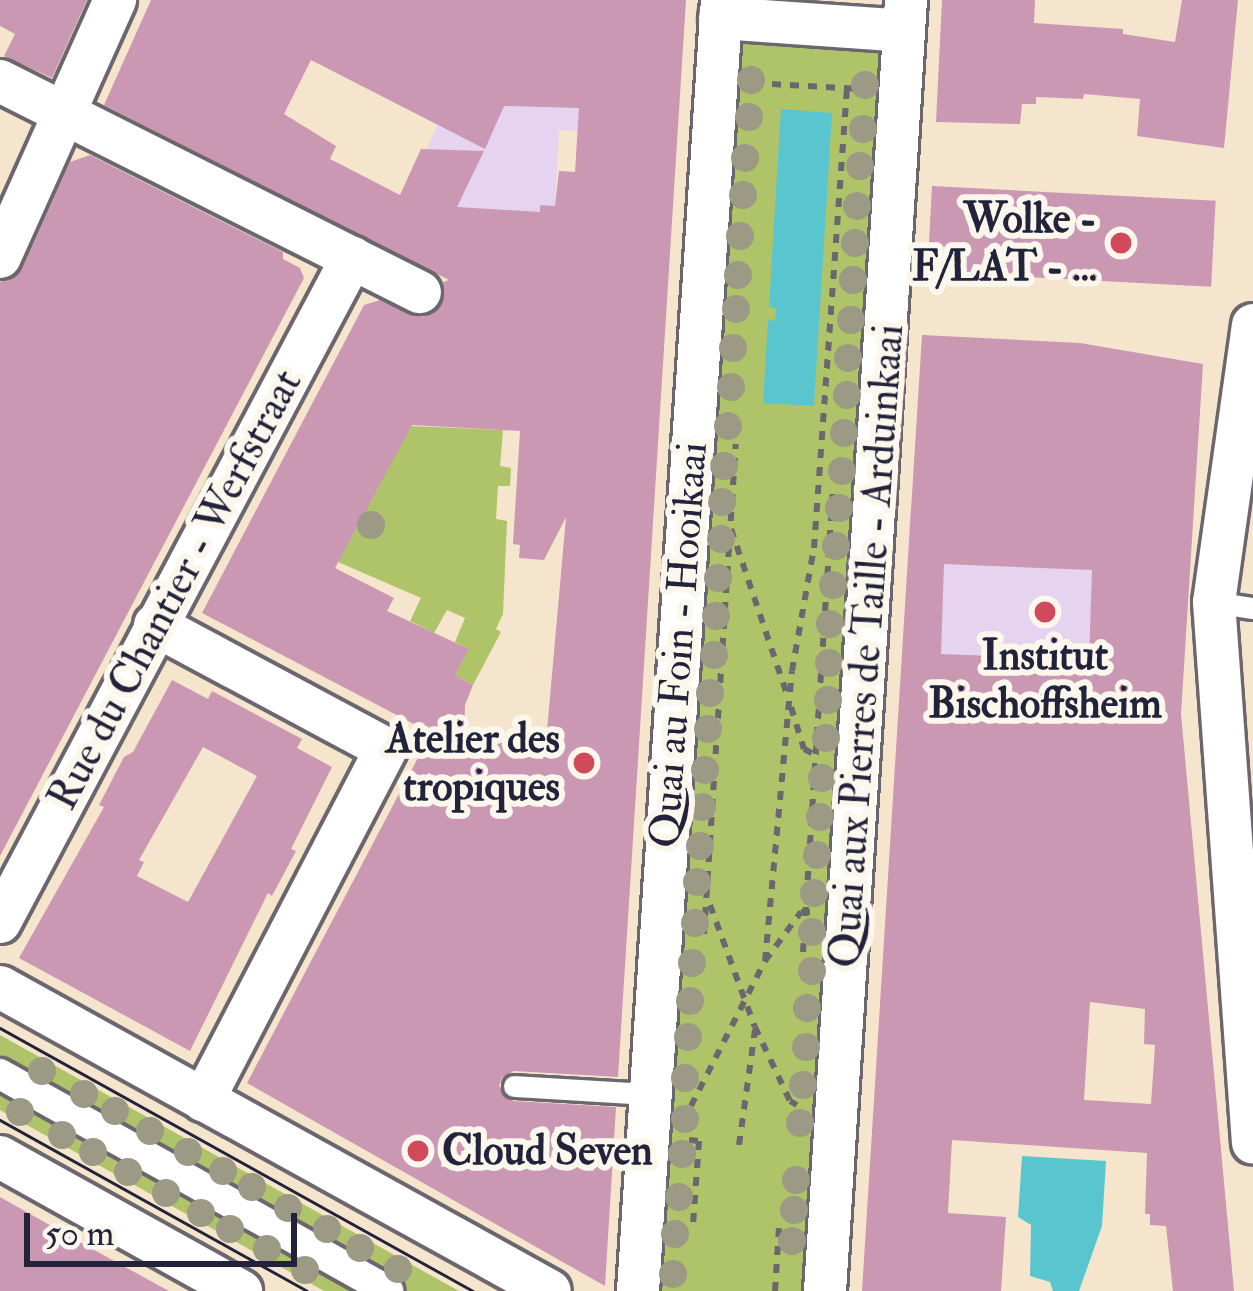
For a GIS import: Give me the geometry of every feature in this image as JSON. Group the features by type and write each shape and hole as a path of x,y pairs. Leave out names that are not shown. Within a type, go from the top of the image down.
{"street":[{"path":"0,256 50,155 115,0"},
{"path":"721,9 905,15"},
{"name":"Quai au Foin - Hooikaai","path":"638,1291 721,9"},
{"name":"Quai aux Pierres de Taille - Arduinkaai","path":"825,1291 905,15"},
{"path":"0,81 420,292"},
{"name":"Rue du Chantier - Werfstraat","path":"0,922 352,258"},
{"path":"1253,325 1233,605 1253,1143"},
{"path":"155,625 386,749 203,1100"},
{"path":"0,987 550,1291"},
{"path":"0,1074 389,1291"},
{"path":"0,1157 241,1291"}],"lane":[{"path":"514,1085 650,1094"}],"path":[{"path":"715,81 873,90"},
{"path":"765,961 789,700 814,548 847,88"},
{"path":"730,530 804,748 859,758"},
{"path":"707,898 744,1001 790,1100 837,1108"},
{"path":"691,1107 765,961 801,912 849,914"},
{"path":"739,1145 755,1027"},
{"path":"689,1140 699,1141 693,1225"},
{"path":"775,1291 779,1228"}],"shaded area":[{"path":"440,12 677,136 559,130 552,269 436,273 380,246 439,123"},
{"name":"Institut Bischoffsheim","path":"910,512 1191,527 1181,713 900,699"}],"green space":[{"path":"735,39 884,46 804,1291 649,1291 660,1287 736,97"},
{"path":"410,426 503,430 500,466 511,468 510,486 498,486 496,519 507,521 503,614 496,629 501,632 473,685 455,675 468,649 455,642 465,618 447,610 434,633 410,621 421,598 338,562"},
{"path":"0,1035 459,1291 324,1291 0,1110"}],"water":[{"path":"781,109 832,113 814,406 763,403 768,320 775,321 776,308 769,307"},
{"path":"1022,1156 1106,1161 1102,1226 1079,1291 1053,1291 1050,1282 1030,1276 1031,1225 1018,1217"}],"building":[{"path":"0,0 87,0 52,78 4,56 15,34 0,26"},
{"path":"151,0 686,0 618,1077 514,1071 502,1077 499,1086 513,1101 616,1107 605,1286 247,1083 431,733 202,613 364,305 380,300 423,317 442,304 443,282 449,280 104,105","holes":["311,60 485,149 504,106 579,108 575,172 559,171 555,206 540,205 540,212 457,207 484,151 421,149 400,195 330,159 336,146 284,114","412,425 520,431 513,544 520,545 519,558 544,560 566,517 546,742 464,737 465,705 473,685 455,675 469,649 387,611 394,598 335,568"]},
{"path":"942,0 1035,0 1034,23 1123,29 1123,34 1175,42 1182,0 1238,0 1224,148 1137,136 1140,99 1084,94 1083,99 1036,97 1036,104 1022,104 1020,124 936,122"},
{"path":"90,155 283,252 283,259 300,268 304,278 0,856 0,282 23,267 70,162"},
{"path":"932,186 1216,201 1211,287 927,272"},
{"path":"922,335 1080,343 1203,364 1181,714 1234,1291 1173,1291 1166,1226 1150,1225 1150,1214 1145,1214 1147,1153 952,1140 948,1213 1006,1217 1001,1291 862,1291","holes":["944,564 1092,570 1089,660 941,654","1090,1002 1145,1009 1144,1044 1155,1045 1151,1104 1084,1100"]},
{"path":"172,680 208,699 212,691 302,739 297,748 332,767 291,849 296,851 272,896 268,893 190,1051 19,958 104,807 99,805 124,757 133,752","holes":["203,747 257,776 188,902 137,876 144,862 139,860"]},
{"path":"0,1197 85,1245 169,1291 0,1291"}],"tram line":[{"path":"0,1028 473,1291"},
{"path":"0,1120 307,1291"}],"place":[{"name":"Wolke - F/LAT - ...","path":"1121,243"},
{"name":"Institut Bischoffsheim","path":"1045,612"},
{"name":"Atelier des tropiques","path":"584,763"},
{"name":"Cloud Seven","path":"418,1151"}]}
